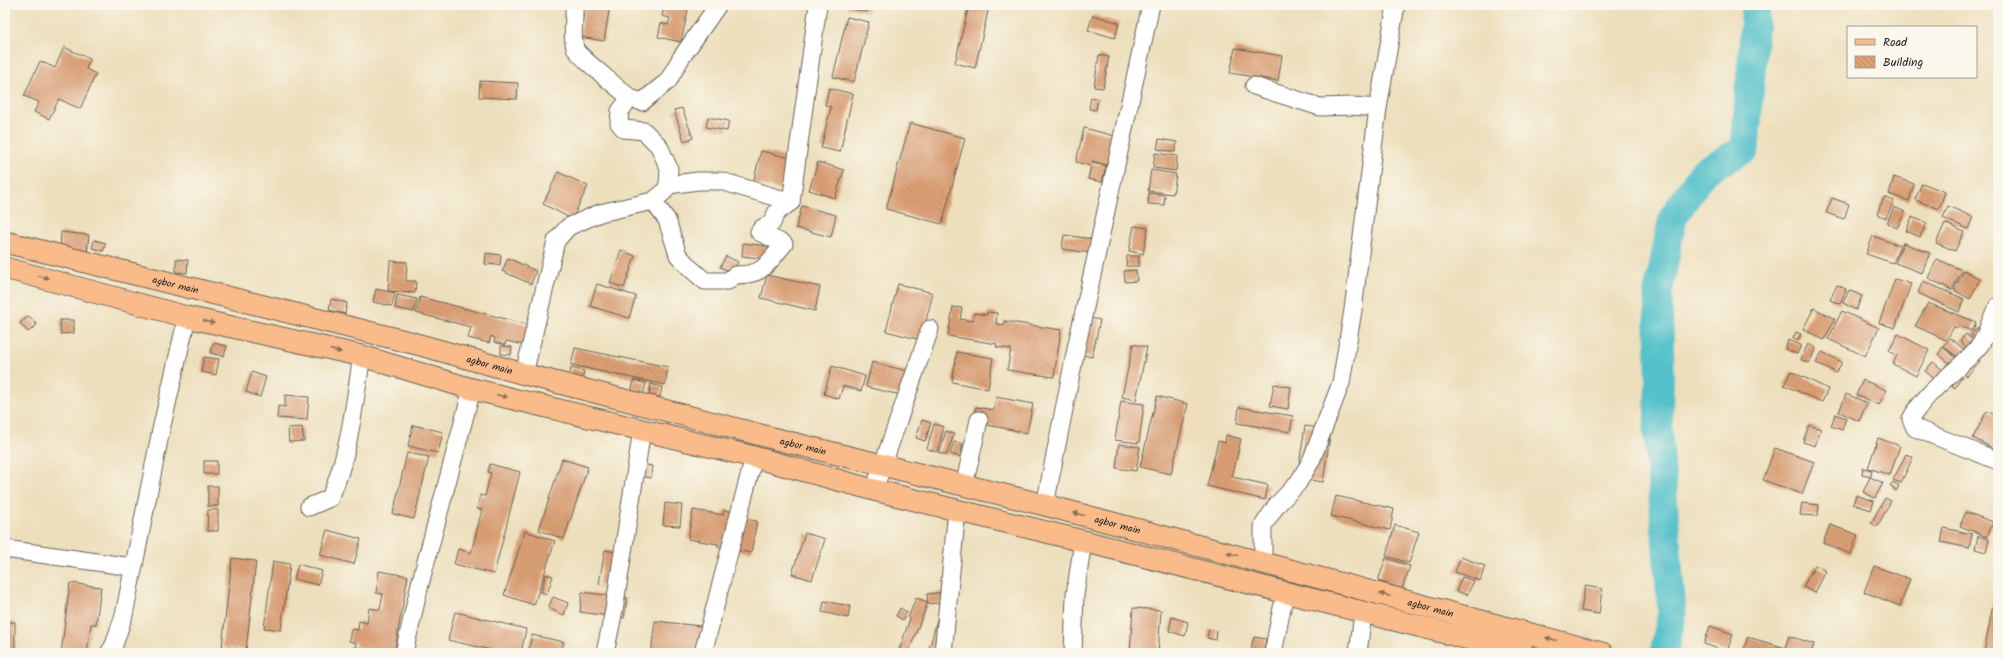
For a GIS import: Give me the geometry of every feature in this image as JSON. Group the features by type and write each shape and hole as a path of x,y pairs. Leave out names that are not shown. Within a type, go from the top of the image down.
{"main road":[{"name":"agbor main","path":"5,242 413,343 524,374 882,466 1045,505 1602,653"},
{"path":"5,268 186,317 362,356 472,389 754,457 874,490 1083,541 1524,653"}],"street":[{"path":"574,5 572,31 575,50 630,98 642,102 668,82 681,58 718,5"},
{"path":"653,201 667,220 678,255 705,281 728,281 735,275 746,275 762,271 784,244 758,232 762,228 772,224 776,213 790,202 818,5"},
{"path":"1045,505 1077,344 1151,5"},
{"path":"1263,562 1263,526 1273,510 1298,483 1311,461 1341,383 1353,310 1378,108 1396,5"},
{"path":"1254,86 1320,107 1378,108"},
{"path":"524,374 556,241 568,227 600,213 653,201 664,192 668,185 669,169 659,146 644,131 624,129 619,123 620,111 630,98"},
{"path":"668,185 698,181 721,181 790,202"},
{"path":"1998,306 1981,343 1968,359 1918,406 1911,419 1915,428 1998,461"},
{"path":"112,650 124,615 132,567 186,317"},
{"path":"874,490 930,329"},
{"path":"309,507 330,498 340,476 352,421 362,356"},
{"path":"404,653 420,584 472,389"},
{"path":"964,486 979,420"},
{"path":"605,653 614,610 642,430"},
{"path":"703,653 754,457"},
{"path":"943,653 957,510"},
{"path":"1073,653 1075,595 1083,541"},
{"path":"5,549 132,567"},
{"path":"1273,653 1285,593"},
{"path":"1358,653 1363,613"}],"building":[{"path":"585,5 610,5 604,41 580,37"},
{"path":"673,5 689,5 681,42 658,37 661,23 668,25 670,18 662,16 664,6 672,8"},
{"path":"848,5 869,5 867,12 847,8"},
{"path":"969,5 989,7 975,68 955,63"},
{"path":"1093,15 1119,23 1115,38 1088,30"},
{"path":"847,17 869,22 854,82 833,77"},
{"path":"64,47 90,59 86,69 96,74 80,109 59,99 49,119 34,112 39,102 24,96 40,61 55,68"},
{"path":"1235,48 1282,56 1278,81 1230,73"},
{"path":"1099,55 1109,57 1103,88 1094,87"},
{"path":"480,81 518,83 517,99 479,97"},
{"path":"829,88 853,94 840,152 821,148 831,107 825,105"},
{"path":"1091,97 1098,99 1096,110 1089,109"},
{"path":"682,108 693,138 684,141 674,110"},
{"path":"708,117 729,121 727,131 706,127"},
{"path":"910,123 965,138 942,224 886,209"},
{"path":"1084,128 1115,136 1108,165 1092,161 1092,163 1106,166 1102,182 1088,179 1091,166 1076,162"},
{"path":"1159,139 1177,142 1175,152 1157,149"},
{"path":"761,151 794,159 786,191 753,183"},
{"path":"1155,153 1177,156 1176,171 1153,168"},
{"path":"818,162 844,170 835,198 809,190"},
{"path":"1151,170 1176,174 1173,194 1148,191"},
{"path":"558,172 588,186 572,219 543,204"},
{"path":"1894,177 1914,184 1909,201 1889,194"},
{"path":"1922,183 1945,192 1939,209 1915,200"},
{"path":"1149,193 1165,195 1164,205 1148,204"},
{"path":"1884,197 1894,201 1886,218 1877,214"},
{"path":"1832,198 1849,204 1844,219 1826,213"},
{"path":"5,205 9,206 5,220"},
{"path":"802,206 836,215 831,237 796,228"},
{"path":"1948,206 1973,217 1968,229 1943,218"},
{"path":"1894,207 1905,212 1897,228 1887,223"},
{"path":"1912,217 1927,223 1920,237 1906,231"},
{"path":"1945,223 1964,232 1955,251 1936,243"},
{"path":"1134,226 1148,228 1143,254 1129,251"},
{"path":"61,232 89,235 87,253 60,251"},
{"path":"1064,235 1093,239 1091,253 1062,249"},
{"path":"1873,236 1900,246 1893,263 1866,254"},
{"path":"94,240 106,243 103,251 92,248"},
{"path":"743,243 769,246 767,259 742,256"},
{"path":"1903,243 1930,253 1922,273 1895,263"},
{"path":"621,250 635,256 624,288 610,283"},
{"path":"486,253 501,255 500,265 485,264"},
{"path":"726,256 738,262 733,273 720,267"},
{"path":"1127,256 1139,256 1139,266 1126,266"},
{"path":"508,258 536,271 531,284 502,271"},
{"path":"176,259 188,260 187,273 176,272"},
{"path":"1937,259 1962,270 1952,290 1928,278"},
{"path":"390,261 407,262 406,281 416,281 415,293 388,291"},
{"path":"1136,270 1137,281 1125,282 1124,271"},
{"path":"1964,270 1980,279 1970,299 1954,290"},
{"path":"767,275 820,287 815,311 761,298"},
{"path":"1895,279 1911,284 1895,328 1879,323"},
{"path":"1923,281 1964,299 1959,312 1918,293"},
{"path":"597,284 636,296 629,318 590,306"},
{"path":"898,284 933,293 921,340 886,331"},
{"path":"1837,285 1846,289 1840,304 1830,300"},
{"path":"376,289 395,293 392,306 373,302"},
{"path":"1849,290 1862,296 1856,310 1843,303"},
{"path":"397,295 417,299 414,312 395,308"},
{"path":"420,297 529,325 524,345 506,341 505,345 494,342 495,338 491,336 489,343 468,338 471,327 416,313"},
{"path":"331,299 347,303 345,314 329,310"},
{"path":"1928,303 1976,322 1972,331 1959,326 1958,328 1954,327 1946,340 1915,326"},
{"path":"953,307 962,308 960,319 973,321 974,313 987,315 987,312 997,313 996,324 1004,325 1004,321 1061,330 1054,377 1007,370 1011,349 996,347 997,344 948,336"},
{"path":"1814,308 1835,319 1824,340 1803,329"},
{"path":"1842,311 1879,328 1865,356 1828,339"},
{"path":"29,316 37,325 28,332 20,323"},
{"path":"1091,318 1100,320 1092,357 1083,355"},
{"path":"60,320 74,320 74,333 61,334"},
{"path":"1978,327 1986,334 1979,342 1971,335"},
{"path":"1796,332 1801,334 1798,340 1793,339"},
{"path":"1898,334 1929,350 1916,376 1893,364 1897,355 1889,351"},
{"path":"1966,334 1975,341 1969,349 1960,341"},
{"path":"1950,338 1965,350 1959,358 1943,346"},
{"path":"1788,340 1801,345 1797,354 1785,349"},
{"path":"213,343 227,346 224,356 210,353"},
{"path":"1133,344 1147,347 1136,400 1122,397"},
{"path":"1808,344 1816,348 1809,363 1801,360"},
{"path":"501,346 512,347 511,355 501,354"},
{"path":"1943,347 1957,358 1952,365 1938,354"},
{"path":"575,348 668,367 665,385 571,365"},
{"path":"957,352 993,358 988,389 952,382"},
{"path":"1822,352 1842,362 1836,373 1816,363"},
{"path":"1968,352 1980,361 1967,376 1956,366"},
{"path":"204,357 219,359 216,375 201,372"},
{"path":"872,362 911,372 905,396 866,387"},
{"path":"1933,362 1945,372 1937,381 1925,371"},
{"path":"832,366 865,376 861,391 843,386 839,399 824,394"},
{"path":"571,368 584,371 582,381 569,379"},
{"path":"1950,370 1962,377 1955,388 1943,380"},
{"path":"1791,371 1828,389 1822,402 1784,385"},
{"path":"252,372 266,377 260,397 246,392"},
{"path":"634,380 646,383 642,400 630,397"},
{"path":"1863,380 1886,390 1879,405 1856,395"},
{"path":"651,384 662,387 660,397 649,395"},
{"path":"1274,384 1291,387 1288,409 1270,406"},
{"path":"1846,394 1867,403 1859,421 1839,412"},
{"path":"285,395 309,397 307,420 277,418 278,406 285,407"},
{"path":"1157,396 1188,404 1171,474 1140,467"},
{"path":"996,397 1033,404 1027,433 973,422 976,407 994,410"},
{"path":"1121,401 1144,404 1139,443 1115,440"},
{"path":"1239,407 1293,416 1290,432 1237,423"},
{"path":"1987,411 1998,417 1998,451 1973,438"},
{"path":"1835,414 1846,418 1842,430 1831,426"},
{"path":"922,420 931,423 925,441 916,438"},
{"path":"934,424 944,427 937,452 927,449"},
{"path":"413,425 443,432 438,453 408,446"},
{"path":"1809,425 1821,429 1815,446 1803,442"},
{"path":"1305,426 1331,430 1323,482 1297,478"},
{"path":"302,427 304,441 289,442 288,428"},
{"path":"946,431 954,434 947,455 939,453"},
{"path":"1226,435 1241,439 1232,477 1268,485 1265,500 1207,486 1218,441 1225,443"},
{"path":"1878,438 1900,446 1890,475 1868,468"},
{"path":"954,442 963,444 960,457 950,454"},
{"path":"1119,444 1140,447 1136,471 1116,468"},
{"path":"1775,448 1814,462 1802,494 1763,480"},
{"path":"407,453 429,457 414,519 393,514"},
{"path":"1906,454 1913,457 1901,483 1893,480"},
{"path":"562,459 588,467 564,539 539,530"},
{"path":"204,461 217,461 217,474 204,474"},
{"path":"636,463 652,466 651,478 634,475"},
{"path":"490,464 520,472 494,574 454,564 458,549 471,553 482,510 477,509 480,495 485,496 491,473 488,472"},
{"path":"1863,468 1872,470 1871,476 1862,474"},
{"path":"1870,477 1883,483 1875,498 1863,492"},
{"path":"1893,482 1899,486 1896,491 1890,486"},
{"path":"208,486 218,486 218,506 208,506"},
{"path":"1856,495 1874,501 1871,510 1853,504"},
{"path":"1336,496 1394,509 1390,530 1331,516"},
{"path":"1885,498 1891,501 1877,527 1871,523"},
{"path":"665,503 682,505 680,526 663,525"},
{"path":"1802,503 1819,505 1818,516 1800,515"},
{"path":"208,510 218,510 218,531 207,531"},
{"path":"693,510 723,515 724,510 740,513 739,518 757,521 751,553 718,547 718,544 688,539"},
{"path":"1966,512 1993,522 1987,537 1960,526"},
{"path":"1395,525 1419,532 1409,563 1386,556"},
{"path":"1830,525 1858,535 1851,554 1823,543"},
{"path":"1944,528 1972,534 1969,548 1941,542"},
{"path":"327,530 361,539 354,564 320,555"},
{"path":"525,531 555,541 534,605 504,595"},
{"path":"805,533 825,539 812,580 792,574"},
{"path":"1978,536 1989,539 1986,552 1975,549"},
{"path":"605,550 627,554 621,588 599,584"},
{"path":"1461,557 1485,566 1480,581 1455,572"},
{"path":"232,558 256,561 246,650 222,647"},
{"path":"1386,558 1410,566 1402,589 1378,581"},
{"path":"273,561 290,564 281,630 264,628"},
{"path":"298,564 322,571 318,585 294,579"},
{"path":"1815,565 1826,571 1815,593 1803,587"},
{"path":"1874,566 1910,579 1900,606 1864,592"},
{"path":"379,571 408,576 394,653 361,653 362,648 355,647 356,643 349,641 351,629 358,630 359,621 367,623 369,608 380,610 383,594 376,593"},
{"path":"546,574 553,576 547,594 541,592"},
{"path":"1462,577 1474,581 1467,595 1456,591"},
{"path":"70,583 101,587 96,624 91,624 87,653 61,653"},
{"path":"1585,586 1602,589 1599,614 1581,611"},
{"path":"582,592 627,598 624,618 580,612"},
{"path":"945,592 946,602 928,604 927,594"},
{"path":"1995,593 1998,594 1998,653 1984,653"},
{"path":"553,597 568,603 564,615 548,608"},
{"path":"916,598 928,602 908,653 900,653 899,651 910,618 908,618"},
{"path":"824,601 850,606 848,618 822,612"},
{"path":"941,605 939,653 928,653"},
{"path":"900,608 907,612 903,620 896,616"},
{"path":"1133,608 1161,610 1158,653 1130,653"},
{"path":"455,612 526,629 521,653 504,653 448,640"},
{"path":"1172,617 1188,622 1185,636 1169,631"},
{"path":"655,621 709,627 705,653 651,653"},
{"path":"5,622 15,622 15,653 5,653"},
{"path":"1710,626 1733,634 1727,652 1704,644"},
{"path":"1209,629 1217,631 1216,640 1207,638"},
{"path":"532,635 564,642 561,653 528,653"},
{"path":"1789,636 1814,644 1811,653 1743,653 1748,637 1785,648"},
{"path":"1254,637 1266,639 1264,651 1251,648"}],"waterway":[{"path":"1664,653 1672,614 1658,432 1660,364 1658,292 1673,217 1704,171 1745,149 1756,5"}]}
